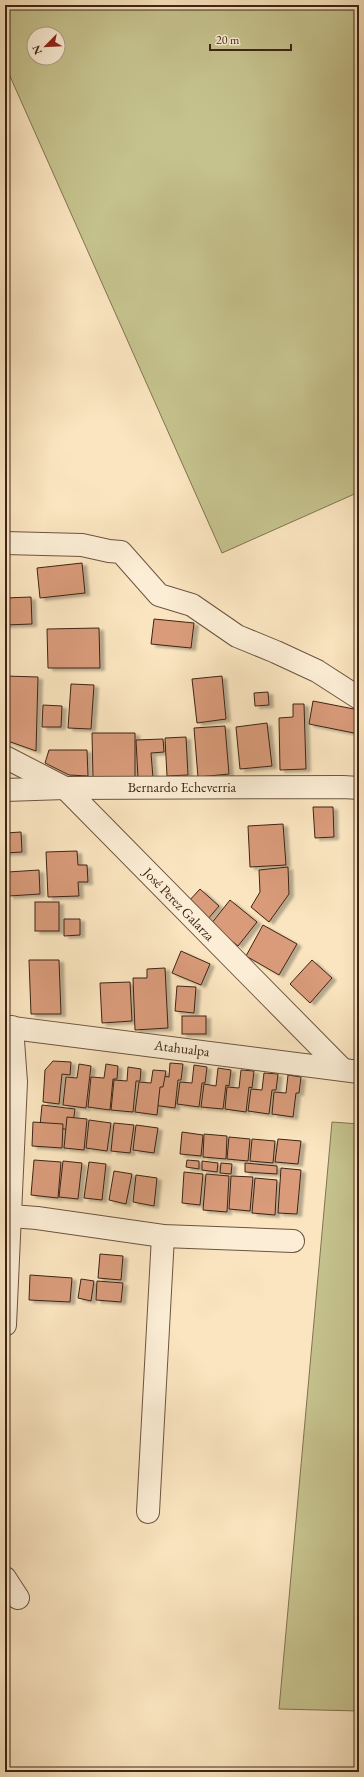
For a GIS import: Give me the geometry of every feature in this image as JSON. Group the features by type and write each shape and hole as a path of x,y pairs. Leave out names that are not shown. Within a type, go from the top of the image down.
{"street":[{"path":"5,543 82,545 120,552 159,595 192,605 237,636 317,671 359,698"},
{"name":"José Perez Galarza","path":"5,757 65,788 350,1070"},
{"name":"Bernardo Echeverria","path":"5,790 65,788 343,786 359,788"},
{"path":"5,1325 16,1082 9,1027"},
{"name":"Atahualpa","path":"9,1027 350,1070"},
{"path":"11,1216 37,1218 163,1236 293,1241"},
{"path":"148,1512 163,1236"},
{"path":"5,1578 18,1598"}],"shaded area":[{"path":"5,5 359,5 359,492 222,553 5,65"},
{"path":"332,1122 359,1124 359,1711 279,1709"}],"building":[{"path":"82,563 85,593 40,598 37,568"},
{"path":"31,597 32,624 5,625 5,598"},
{"path":"154,619 194,623 191,648 151,644"},
{"path":"99,628 100,668 48,668 47,629"},
{"path":"5,676 38,677 36,751 5,740"},
{"path":"222,676 226,719 197,723 192,679"},
{"path":"71,684 94,685 91,729 68,728"},
{"path":"268,692 269,705 255,706 254,693"},
{"path":"313,701 359,710 359,734 309,724"},
{"path":"293,704 304,704 306,769 280,770 279,718 293,717"},
{"path":"43,705 62,706 61,727 42,727"},
{"path":"267,723 272,766 240,769 236,727"},
{"path":"225,726 229,774 198,777 194,728"},
{"path":"92,733 135,733 135,778 93,778"},
{"path":"186,737 188,775 167,776 165,738"},
{"path":"163,739 164,752 151,753 153,778 138,778 136,740"},
{"path":"49,750 87,750 88,776 69,775 45,763"},
{"path":"313,807 333,807 334,837 315,838"},
{"path":"283,824 286,865 250,867 248,826"},
{"path":"21,832 22,852 5,853 5,833"},
{"path":"77,851 78,865 87,865 88,882 78,882 79,896 48,897 46,852"},
{"path":"288,867 289,894 269,922 251,907 260,892 259,870"},
{"path":"39,870 40,894 9,896 8,872"},
{"path":"200,889 219,906 207,920 188,902"},
{"path":"230,900 257,922 238,946 211,924"},
{"path":"35,902 59,902 59,931 35,931"},
{"path":"64,919 80,919 80,935 64,936"},
{"path":"263,925 297,944 279,975 246,956"},
{"path":"181,951 210,964 201,985 172,973"},
{"path":"29,960 59,960 61,1014 31,1014"},
{"path":"312,960 332,978 310,1003 290,984"},
{"path":"165,968 168,1028 135,1030 133,978 147,978 147,969"},
{"path":"130,982 132,1021 102,1023 100,983"},
{"path":"177,986 196,987 194,1013 175,1011"},
{"path":"182,1016 206,1016 206,1034 182,1034"},
{"path":"53,1061 71,1062 70,1075 62,1074 59,1104 43,1102 45,1070"},
{"path":"170,1063 183,1064 181,1080 178,1080 175,1108 153,1105 156,1075 169,1077"},
{"path":"79,1064 91,1066 86,1108 63,1105 66,1077 77,1078"},
{"path":"106,1064 118,1066 117,1079 113,1079 110,1110 88,1107 91,1077 104,1078"},
{"path":"194,1065 207,1067 205,1083 202,1083 199,1107 177,1104 180,1082 192,1083"},
{"path":"128,1067 141,1069 140,1081 136,1081 133,1112 111,1110 114,1080 127,1081"},
{"path":"218,1068 231,1070 229,1086 226,1085 223,1109 201,1107 204,1084 216,1086"},
{"path":"153,1070 166,1071 163,1087 160,1087 157,1115 135,1112 139,1082 151,1083"},
{"path":"241,1070 254,1071 252,1088 249,1087 246,1112 225,1109 227,1087 239,1088"},
{"path":"264,1073 278,1074 276,1090 272,1090 269,1114 248,1111 251,1089 262,1090"},
{"path":"288,1075 301,1077 299,1093 296,1093 293,1117 272,1114 274,1092 286,1093"},
{"path":"42,1105 75,1109 72,1130 40,1126"},
{"path":"67,1117 87,1119 84,1150 64,1148"},
{"path":"89,1120 111,1123 107,1151 86,1148"},
{"path":"33,1122 63,1124 62,1148 32,1146"},
{"path":"114,1123 134,1125 130,1153 111,1151"},
{"path":"136,1125 158,1128 154,1153 133,1150"},
{"path":"182,1132 203,1135 201,1156 180,1154"},
{"path":"204,1134 227,1136 226,1159 203,1157"},
{"path":"229,1137 250,1139 248,1161 227,1159"},
{"path":"252,1139 275,1141 273,1163 250,1161"},
{"path":"278,1139 301,1141 298,1164 275,1162"},
{"path":"34,1160 61,1162 58,1198 31,1195"},
{"path":"187,1160 199,1161 199,1169 186,1167"},
{"path":"63,1161 82,1163 78,1199 59,1197"},
{"path":"202,1161 218,1163 217,1172 202,1170"},
{"path":"89,1162 106,1164 102,1200 84,1198"},
{"path":"221,1163 232,1164 231,1174 220,1173"},
{"path":"245,1163 277,1166 277,1174 245,1172"},
{"path":"281,1168 301,1170 297,1214 278,1213"},
{"path":"114,1171 132,1174 126,1204 109,1200"},
{"path":"184,1172 203,1174 200,1205 182,1203"},
{"path":"206,1174 229,1176 227,1212 203,1210"},
{"path":"136,1175 157,1178 154,1206 133,1202"},
{"path":"231,1176 253,1177 250,1211 229,1209"},
{"path":"255,1178 277,1180 275,1215 252,1213"},
{"path":"100,1254 123,1256 121,1280 98,1278"},
{"path":"30,1275 72,1278 70,1302 29,1300"},
{"path":"81,1279 94,1281 91,1301 78,1298"},
{"path":"97,1281 123,1283 121,1302 96,1300"}]}
